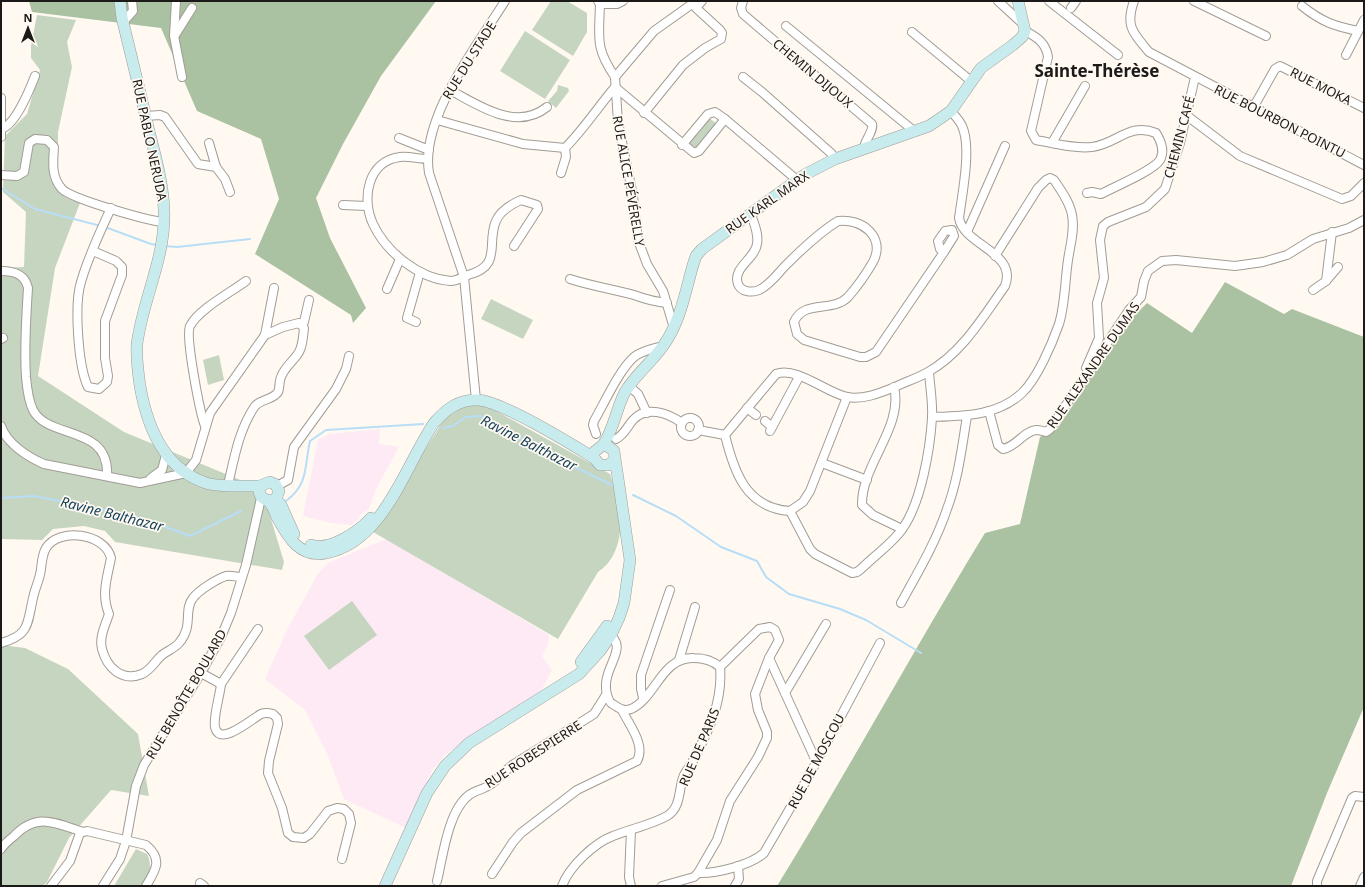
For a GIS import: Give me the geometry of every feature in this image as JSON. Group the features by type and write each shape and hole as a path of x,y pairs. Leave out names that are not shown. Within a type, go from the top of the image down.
{"main road":[{"name":"RUE PABLO NERUDA","path":"120,1 123,22 163,190 164,222 162,246 137,345 138,373 143,402 152,430 166,455 186,474 207,484 260,486"},
{"path":"1018,1 1024,27"},
{"name":"RUE KARL MARX","path":"598,451 616,416 620,402 629,386 663,346 674,328 696,256 710,242 797,180 835,159 929,126 951,112 981,68 1022,37 1024,27"},
{"path":"268,499 279,491 277,486 270,482 264,483 260,486 259,491 268,499 287,536 302,550 321,554 350,545 370,529 383,512 434,423 443,412 458,402 476,397 487,396 507,410 581,449 598,451 609,446 618,476 625,526 618,600 608,633 580,663 544,696 469,742 445,766 426,793 385,886"},
{"path":"612,459 616,439 616,416"},
{"path":"598,451 600,465 612,459"}],"street":[{"path":"123,22 133,11 132,1"},
{"path":"176,1 174,36 182,77"},
{"name":"RUE DU STADE","path":"476,397 468,302 464,276 431,179 428,159 429,150 442,104 505,1"},
{"path":"623,1 617,4 599,3 600,50 603,60 615,77 654,31 692,5 702,1"},
{"name":"CHEMIN DIJOUX","path":"743,1 741,8 743,14 872,124 873,129 865,142 864,149"},
{"path":"998,1 1024,27 1040,40 1047,49 1048,58 1031,132 1036,140 1091,147 1134,130 1141,129 1156,134 1160,140 1162,153 1160,159 1153,167 1101,194 1092,192 1087,193"},
{"path":"1049,1 1118,55"},
{"path":"1134,1 1129,18 1134,34 1149,52 1196,77"},
{"path":"1194,1 1266,36"},
{"path":"644,113 683,65 706,47 721,39 722,33 692,5"},
{"path":"1302,6 1315,17 1334,26 1358,31"},
{"path":"174,36 192,8"},
{"path":"1346,55 1364,20"},
{"path":"786,26 914,131"},
{"path":"912,32 972,81"},
{"name":"RUE MOKA","path":"1253,108 1275,69 1280,66 1364,108"},
{"path":"1,129 8,125 15,117 35,76"},
{"name":"RUE ALICE PÉVÉRELLY","path":"615,77 618,122 633,196 638,240 647,264 663,291 674,328"},
{"path":"743,77 821,144 832,154 835,159"},
{"name":"RUE BOURBON POINTU","path":"1196,77 1364,165"},
{"name":"CHEMIN CAFÉ","path":"1077,386 1099,338 1098,303 1104,278 1100,240 1103,226 1108,222 1146,207 1165,189 1180,143 1196,77"},
{"path":"1052,143 1085,86"},
{"path":"437,120 523,144 565,148 582,131 598,107 615,87 682,145 694,153 699,151 725,119"},
{"path":"450,90 483,108 506,116 531,116 547,107"},
{"path":"1,98 1,137"},
{"path":"682,145 708,114 714,112 725,119 797,180"},
{"path":"725,435 776,374 786,372 847,397 870,396 929,372 957,349 971,333 1005,286 1007,280 1006,268 995,256 967,232 960,223 959,218 965,173 964,132 962,125 951,112"},
{"path":"146,116 160,115 165,117 198,164 216,167"},
{"path":"1186,115 1240,156 1342,199 1351,196 1364,183"},
{"path":"399,138 429,150"},
{"path":"1,175 17,176 24,172 29,143 35,139 47,140 54,148 53,172 62,189 71,195 111,208 164,222"},
{"path":"209,143 216,167 225,179 230,192"},
{"path":"967,232 1006,146"},
{"path":"561,173 566,157 565,148"},
{"path":"428,159 400,157 387,161 375,170 369,185 367,206 372,223 400,259 420,272 436,278 452,281 480,271 487,264 493,247 496,221 504,210 522,200 537,205 538,209 514,246"},
{"path":"932,417 967,416 989,411 1005,405 1022,394 1034,377 1059,323 1073,225 1070,208 1054,180 1050,178 1046,180 1038,188 995,256"},
{"path":"343,205 367,206"},
{"path":"93,251 116,261 122,267 122,275 105,321 104,358 108,376 107,382 104,386 94,389 88,387 83,377 80,360 78,295 80,282 111,208"},
{"path":"751,214 757,237 756,248 740,269 737,282 740,287 746,291 754,291 766,286 787,264 838,221 854,222 872,233 875,243 873,261 847,298 831,305 808,309 801,313 794,322 797,334 804,340 860,357 866,357 876,352 944,252 954,236 952,230 948,229 938,241 940,250 944,252"},
{"name":"RUE ALEXANDRE DUMAS","path":"989,411 998,445 1003,449 1008,448 1031,432 1039,430 1046,432 1050,429 1077,386 1129,310 1141,297 1144,281 1148,271 1162,261 1176,260 1235,266 1278,259 1313,239 1349,228 1364,220"},
{"path":"1326,281 1332,232"},
{"path":"387,289 400,259"},
{"path":"1313,290 1326,281 1338,267"},
{"path":"1,271 18,274 26,281 28,288 24,348 28,398 33,411 41,420 83,437 99,448 107,467 107,476"},
{"path":"416,322 407,318 420,272"},
{"path":"570,279 589,286 635,296 644,300 667,303"},
{"path":"205,426 200,414 188,342 190,326 202,312 246,281"},
{"path":"1,426 12,443 32,458 44,464 140,482 186,474 196,460 210,413 265,335 274,288"},
{"path":"228,485 244,428 260,401 273,397 278,392 283,372 299,353 302,346 304,328 302,324 304,322 309,300"},
{"path":"265,335 293,324 302,324"},
{"path":"596,434 593,425 594,422 628,364 641,353 663,346"},
{"path":"277,486 288,480 294,447 336,389 346,369 349,356"},
{"path":"790,511 810,549 822,559 852,573 861,569 902,529 912,514 918,496 930,441 932,417 929,372"},
{"path":"765,422 771,429 799,377"},
{"path":"629,386 638,394 648,413"},
{"path":"894,387 896,397 895,413 867,480 862,498 862,505 873,515 902,529"},
{"path":"725,435 734,466 743,484 755,499 768,507 790,511 803,502 810,491 847,397"},
{"path":"747,408 756,415"},
{"path":"616,439 624,434 636,417 648,413 667,414 682,423"},
{"path":"901,602 933,546 948,508 957,471 967,416"},
{"path":"682,423 688,419 695,420 698,430"},
{"path":"682,423 681,427 684,434 692,436 698,430"},
{"path":"698,430 725,435"},
{"path":"140,482 155,477 162,470 166,455"},
{"path":"822,463 867,480"},
{"name":"RUE BENOÎTE BOULARD","path":"103,886 120,859 126,842 136,786 144,765 221,637 231,614 241,577 268,499"},
{"path":"1,643 16,639 26,628 39,580 42,558 46,548 54,541 63,537 88,537 98,541 110,553 111,558 104,593 104,601 109,614 102,632 101,645 104,658 114,672 129,677 143,674 164,654 179,644 188,629 189,605 196,595 227,576 241,577"},
{"path":"643,698 641,689 641,675 670,590"},
{"path":"679,660 695,607"},
{"path":"785,693 826,624"},
{"path":"622,710 630,709 643,698 670,666 679,660 696,658 710,661 720,667 756,632 764,627 776,630 779,640 769,658 756,688 755,700 766,728 767,738 758,757 730,801 717,840 698,873 694,877 662,886"},
{"path":"258,629 221,684 215,728 218,732 225,734 232,733 262,714 273,714 277,718 278,724 268,761 268,773 282,808 288,833 293,837 304,838 310,834 328,811 344,809 350,814 351,823 342,859"},
{"path":"492,874 513,842 521,833 577,790 637,762 640,756 639,745 622,710 611,704 604,689 606,676 617,650 616,640 608,633"},
{"name":"RUE DE MOSCOU","path":"698,873 738,866 753,860 764,853 810,774 880,643"},
{"path":"769,658 816,762"},
{"name":"RUE DE PARIS","path":"562,886 569,871 599,844 611,836 667,816 676,807 684,776 693,761 713,719 721,684 720,667"},
{"path":"200,673 221,684"},
{"name":"RUE ROBESPIERRE","path":"594,714 606,695"},
{"name":"RUE ROBESPIERRE","path":"437,881 448,832 462,803 468,796 491,785 503,771 611,704"},
{"path":"1317,886 1317,881 1352,798 1355,796 1364,797"},
{"path":"1,849 22,827 44,820 83,832 92,832 126,842 133,841 146,845 154,852 156,869 146,886"},
{"path":"631,830 629,877 631,886"},
{"path":"51,886 70,861 78,836 83,832"},
{"path":"735,886 739,879 738,866"},
{"path":"1360,886 1364,877"}],"shaded area":[{"path":"380,429 379,444 399,447 379,483 368,510 359,515 360,517 352,525 331,523 303,516 318,440 330,434"},
{"path":"386,539 549,635 548,644 542,656 552,670 541,691 446,754 433,769 406,828 344,799 327,753 305,710 265,679 287,630 317,575 328,563"}],"green space":[{"path":"29,1 436,1 381,76 343,144 316,198 330,238 366,308 353,323 351,315 255,254 279,199 261,139 197,111 161,28 32,12"},
{"path":"551,1 567,1 587,13 587,32 573,56 532,30"},
{"path":"37,15 76,20 67,42 72,67 58,132 58,191 66,198 80,203 55,268 38,376 124,432 262,489 284,562 282,570 115,542 105,531 84,526 53,529 42,540 1,539 1,268 24,267 26,212 3,192 5,136 27,114 40,70 31,58 31,46"},
{"path":"525,31 570,60 545,99 500,71"},
{"path":"558,85 568,88 569,91 556,108 548,101 557,91"},
{"path":"708,117 717,124 697,150 688,143"},
{"path":"1225,282 1284,314 1292,309 1364,337 1364,707 1327,793 1291,886 777,886 985,533 1020,524 1040,437 1057,429 1126,324 1147,303 1192,333"},
{"path":"491,299 533,320 523,339 481,319"},
{"path":"219,355 224,380 208,385 203,360"},
{"path":"477,404 489,407 610,474 612,479 620,521 618,544 611,560 598,572 558,639 373,532 445,418 466,405"},
{"path":"352,601 377,635 329,670 304,636"},
{"path":"1,645 25,648 68,669 138,734 149,796 111,790 69,838 47,882 43,886 1,886"},
{"path":"136,849 147,854 150,862 148,874 143,886 114,886"}],"waterway":[{"path":"1,188 35,209 101,226"},
{"path":"105,227 151,244 158,245"},
{"path":"164,246 177,247 250,239"},
{"name":"Ravine Balthazar","path":"443,428 453,426 466,417 481,416 554,457 614,486"},
{"name":"Ravine Balthazar","path":"286,501 299,488 302,481 310,441 326,430 423,424"},
{"name":"Ravine Balthazar","path":"633,495 676,516 721,547 757,561 766,577 789,594 840,609 866,620 921,653"},
{"name":"Ravine Balthazar","path":"1,498 33,496 96,508 147,520 190,536 241,511"}],"district":[{"name":"Sainte-Thérèse","path":"1097,71"}]}
